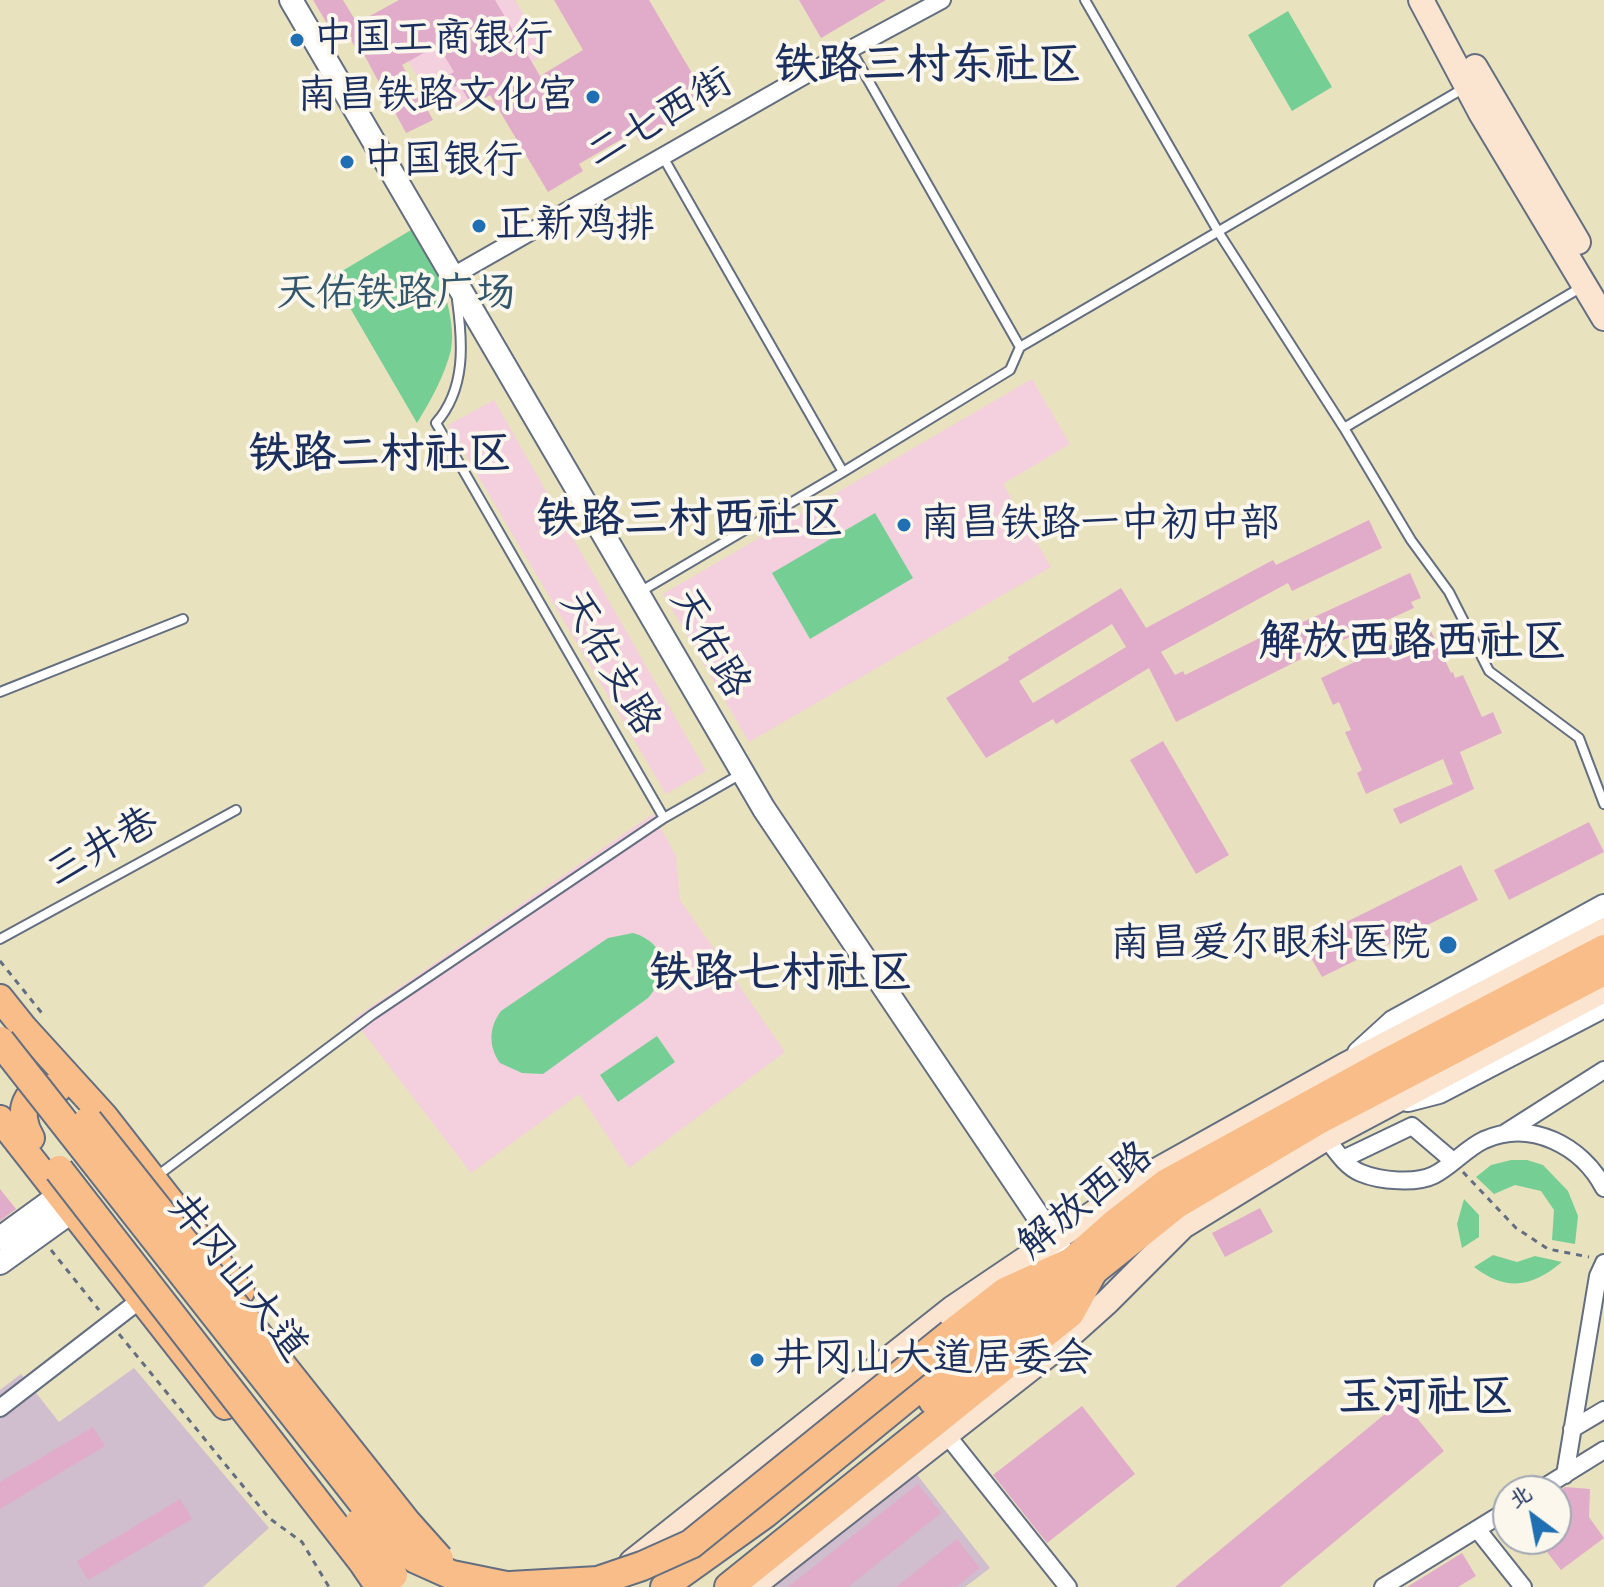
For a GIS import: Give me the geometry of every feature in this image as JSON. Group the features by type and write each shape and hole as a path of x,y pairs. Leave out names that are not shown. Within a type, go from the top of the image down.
{"highway":[{"name":"井冈山大道","path":"12,1035 386,1532 390,1579"},
{"name":"井冈山大道","path":"0,1067 374,1541 390,1579"},
{"path":"82,1112 406,1522 463,1581"},
{"path":"62,1193 363,1562 390,1579 463,1581 510,1587 598,1581 691,1544 1005,1292 1072,1259 1070,1313 729,1587"}],"main road":[{"path":"1421,0 1467,87 1594,285"},
{"path":"1439,0 1594,285 1604,318"},
{"path":"593,1587 645,1554 953,1308 1072,1259 1156,1171 1344,1066 1604,931"},
{"name":"解放西路","path":"664,1587 766,1514 1165,1183 1208,1173 1604,948"},
{"name":"解放西路","path":"1246,1151 1317,1122 1604,972"},
{"path":"751,1587 1049,1354 1107,1302 1183,1226 1316,1144 1604,990"},
{"path":"0,998 12,1035 82,1112"},
{"path":"12,1035 104,1116 463,1581"},
{"path":"62,1193 22,1124 22,1107 32,1093 48,1087 64,1091 82,1112"},
{"path":"0,1107 31,1138"},
{"path":"1246,1151 1272,1107"},
{"path":"0,1119 62,1193 140,1300 256,1445 390,1579"},
{"path":"1246,1151 1316,1144"},
{"path":"1156,1171 1208,1173 1183,1226"},
{"name":"解放西路","path":"692,1587 773,1527 1072,1259"},
{"path":"256,1445 261,1418 269,1407 293,1393 307,1391 321,1394"}],"street":[{"name":"天佑路","path":"291,0 773,822 1072,1259"},
{"name":"二七西街","path":"453,276 942,0"},
{"path":"1344,1066 1393,1022 1604,906"},
{"path":"1387,1105 1439,1092 1604,1006"},
{"path":"1503,1134 1604,1070"},
{"path":"1343,1159 1412,1126 1453,1161"},
{"path":"1316,1144 1361,1173 1413,1182 1434,1175 1467,1149 1487,1138 1526,1133 1568,1147 1585,1160 1604,1188"},
{"path":"0,1263 39,1235 62,1193"},
{"path":"0,1238 62,1193"},
{"path":"1565,1475 1598,1276 1597,1260"},
{"path":"0,1408 140,1300"},
{"path":"1572,1429 1604,1410"},
{"path":"946,1434 1068,1587"},
{"path":"1565,1475 1604,1450"},
{"path":"1383,1587 1492,1520"},
{"path":"1477,1529 1523,1587"}],"lane":[{"path":"1085,0 1219,233 1344,428 1411,540 1449,592 1489,671 1579,738 1604,804"},
{"path":"851,49 1020,347"},
{"path":"638,593 1010,370 1020,347 1467,87"},
{"path":"662,157 843,472"},
{"name":"天佑支路","path":"453,276 461,326 462,357 448,409 436,423 664,818"},
{"path":"1344,428 1594,285"},
{"path":"0,692 183,619"},
{"path":"153,1179 372,1015 664,818 743,773"},
{"name":"三井巷","path":"0,939 236,810"}],"path":[{"path":"1453,1161 1516,1228 1548,1249 1597,1260"},
{"path":"39,1235 269,1518 302,1542 329,1587"}],"shaded area":[{"path":"453,0 515,0 546,54 440,115 393,35"},
{"name":"南昌铁路一中初中部","path":"1032,379 1070,444 1003,484 1051,567 749,742 663,594"},
{"path":"494,400 706,771 666,794 448,425"},
{"path":"653,814 676,856 680,900 785,1052 629,1168 579,1094 471,1173 353,1019"},
{"path":"134,1368 269,1528 203,1587 0,1587 0,1390 21,1374 59,1422"},
{"path":"915,1472 990,1568 965,1587 768,1587"}],"green space":[{"path":"1288,11 1332,87 1292,111 1248,35"},
{"name":"天佑铁路广场","path":"411,230 428,254 443,287 452,337 445,370 417,423 332,277"},
{"path":"875,513 913,578 810,639 772,573"},
{"path":"633,933 653,944 662,960 659,979 648,998 543,1074 522,1073 500,1063 493,1050 492,1037 494,1023 501,1011 608,938"},
{"path":"657,1036 675,1062 618,1102 600,1075"},
{"path":"1527,1160 1543,1165 1568,1191 1578,1216 1575,1244 1552,1240 1554,1210 1541,1191 1515,1185 1494,1194 1476,1177 1491,1165"},
{"path":"1464,1199 1479,1215 1479,1237 1462,1248 1457,1224"},
{"path":"1493,1255 1517,1262 1535,1256 1562,1262 1530,1281 1508,1283 1474,1267"}],"building":[{"name":"南昌铁路文化宫","path":"313,0 343,0 357,23 399,0 495,0 540,76 583,50 554,0 649,0 703,92 677,107 682,116 639,141 634,132 579,164 583,171 548,192 490,95 472,106 459,84 424,104 433,120 406,133 360,47 356,49 343,25 332,32","holes":["438,45 454,72 418,93 402,65"]},
{"path":"799,0 886,0 821,38"},
{"path":"1369,520 1382,548 1292,591 1288,583 1161,652 1175,675 1183,671 1185,675 1288,624 1290,628 1410,573 1421,598 1411,602 1414,608 1303,658 1176,722 1149,668 1056,724 1053,719 986,758 946,698 1121,588 1146,628 1273,560 1276,565","holes":["1112,624 1126,647 1033,703 1019,681"]},
{"path":"1429,627 1451,673 1455,678 1463,675 1482,717 1493,712 1502,733 1460,752 1474,789 1400,824 1393,809 1453,784 1443,759 1366,794 1357,773 1362,770 1345,732 1351,730 1339,702 1333,705 1321,678"},
{"path":"1163,741 1229,855 1196,874 1130,760"},
{"path":"1589,822 1604,852 1509,900 1494,870"},
{"path":"1461,865 1478,900 1322,977 1310,956 1324,949 1318,936"},
{"path":"0,1189 16,1209 0,1221"},
{"path":"1260,1208 1273,1232 1225,1257 1212,1233"},
{"path":"1402,1400 1444,1451 1280,1587 1175,1587"},
{"path":"1082,1406 1135,1474 1047,1543 993,1475"},
{"path":"93,1427 105,1446 0,1509 0,1482"},
{"path":"918,1484 941,1513 848,1587 788,1587"},
{"path":"1572,1488 1590,1489 1589,1517 1604,1538 1561,1570 1549,1555 1572,1555"},
{"path":"180,1499 192,1519 88,1580 77,1561"},
{"path":"957,1539 980,1568 956,1587 896,1587"},
{"path":"1462,1553 1476,1576 1458,1587 1407,1587"}],"place":[{"name":"中国工商银行","path":"297,40"},
{"name":"南昌铁路文化宫","path":"593,97"},
{"name":"中国银行","path":"347,162"},
{"name":"正新鸡排","path":"479,226"},
{"name":"南昌铁路一中初中部","path":"904,525"},
{"name":"南昌爱尔眼科医院","path":"1448,945"},
{"name":"井冈山大道居委会","path":"757,1360"}],"district":[{"name":"铁路三村东社区","path":"928,66"},
{"name":"铁路二村社区","path":"380,455"},
{"name":"铁路三村西社区","path":"690,520"},
{"name":"解放西路西社区","path":"1413,643"},
{"name":"铁路七村社区","path":"781,974"},
{"name":"玉河社区","path":"1426,1398"}]}
